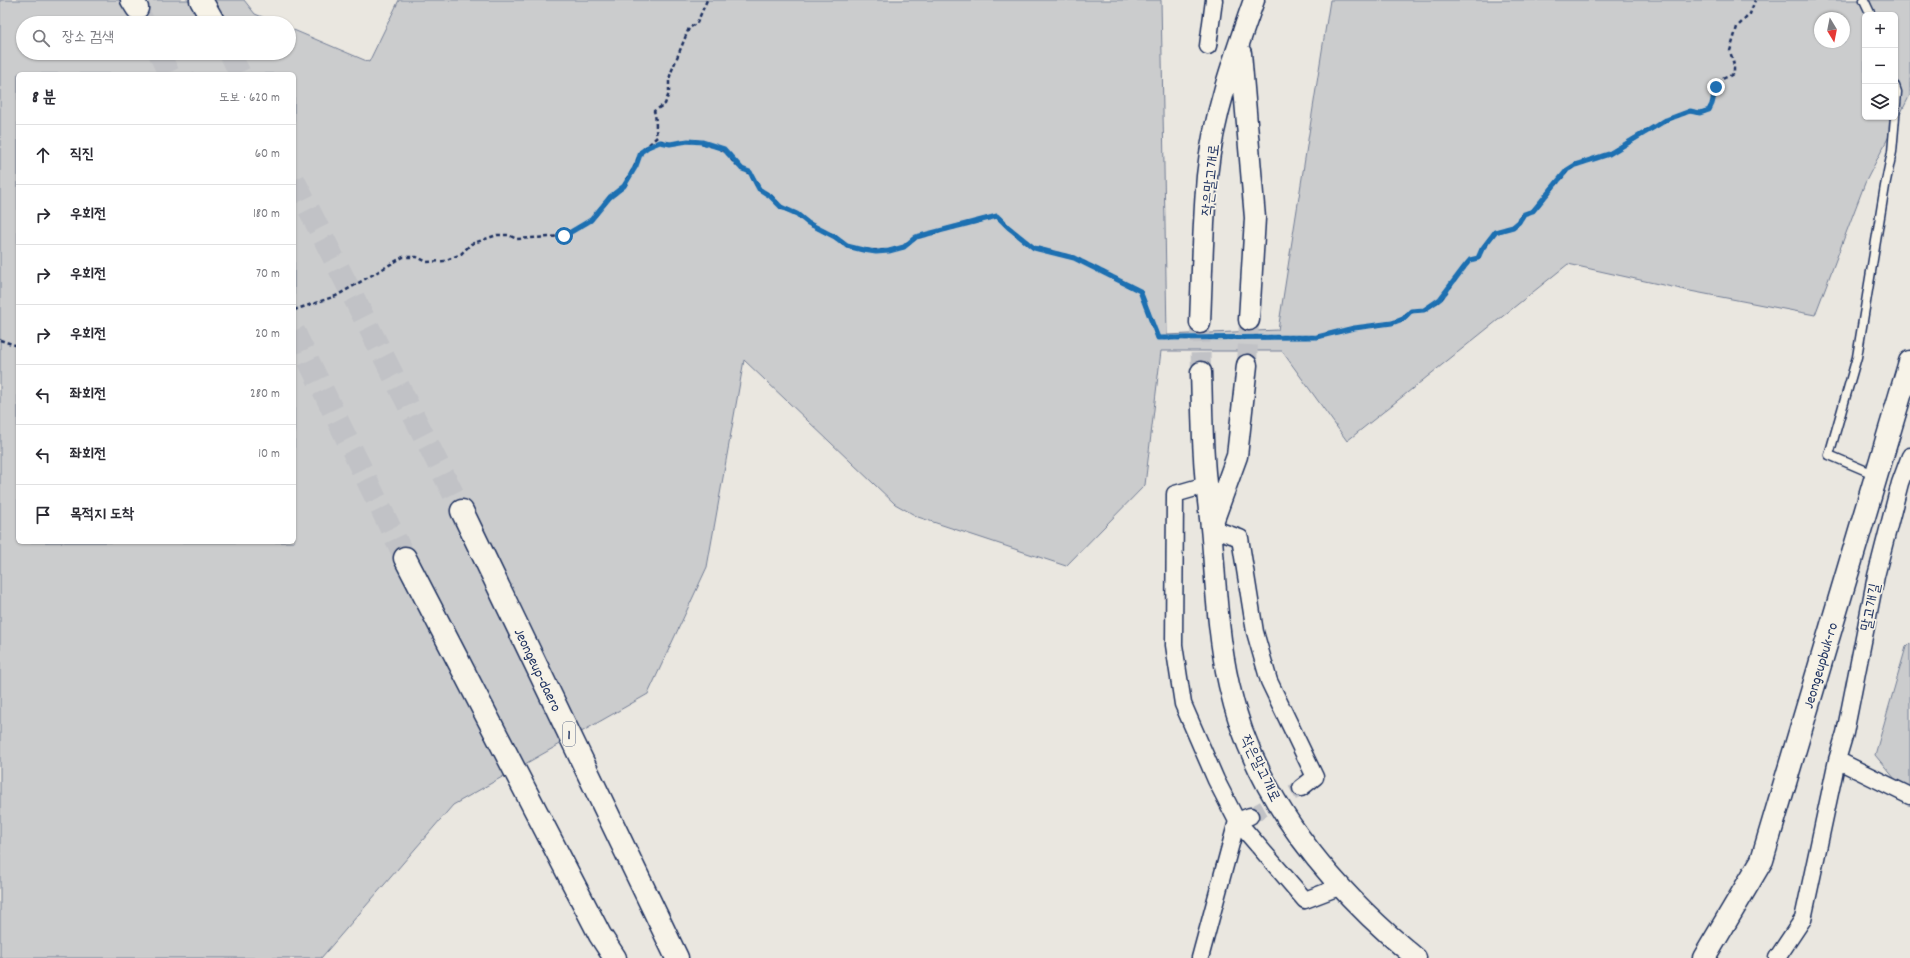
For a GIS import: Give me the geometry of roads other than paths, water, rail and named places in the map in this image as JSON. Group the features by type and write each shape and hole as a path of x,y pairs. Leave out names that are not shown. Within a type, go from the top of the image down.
{"main road":[{"path":"201,0 210,16"},
{"name":"Jeongeupbuk-ro","path":"1704,958 1762,860 1910,362"},
{"name":"Jeongeup-daero","path":"462,511 677,958"},
{"path":"405,558 600,935 615,958"}],"street":[{"path":"1208,46 1214,0"},
{"name":"작은말고개로","path":"1201,333 1207,176 1218,115 1254,0"},
{"name":"작은말고개로","path":"1240,41 1255,218 1249,332"},
{"name":"작은말고개로","path":"1211,528 1237,456 1247,365"},
{"name":"작은말고개로","path":"1201,372 1204,458 1219,636 1229,686 1240,725 1254,760 1276,802 1295,831 1339,886 1386,934 1416,958"},
{"name":"말고개길","path":"1777,958 1803,919 1837,760 1845,733 1876,576 1900,483 1910,456"},
{"path":"1206,485 1175,494 1174,644 1183,704 1216,780 1305,900 1339,886"},
{"path":"1211,528 1240,538 1255,632 1269,681 1315,777 1300,788"},
{"path":"1837,760 1910,796"},
{"path":"1200,958 1244,819"}],"lane":[{"path":"1864,0 1870,12"},
{"path":"1877,476 1829,455 1857,357 1884,186 1892,152 1895,120"}],"tunnel":[{"path":"137,8 141,16"},
{"path":"162,60 168,72"},
{"path":"233,60 239,72"},
{"path":"296,184 462,511"},
{"path":"1247,365 1249,320"},
{"path":"1200,323 1201,372"},
{"path":"296,335 405,558"},
{"path":"1250,816 1301,788"}]}
